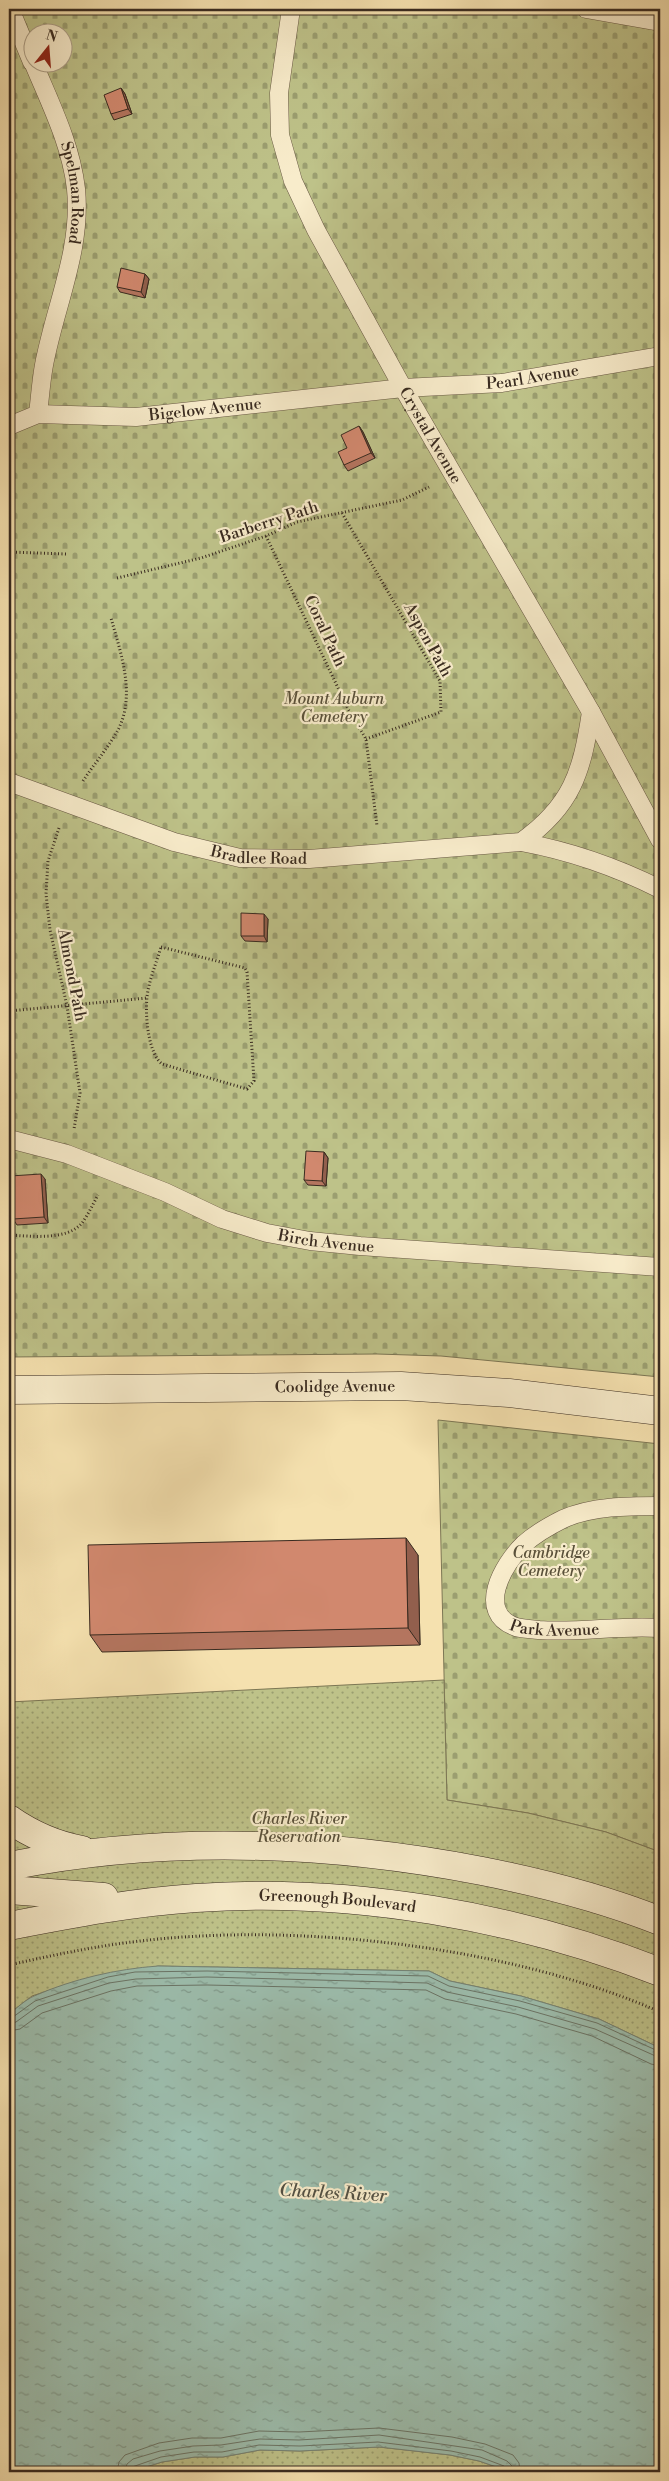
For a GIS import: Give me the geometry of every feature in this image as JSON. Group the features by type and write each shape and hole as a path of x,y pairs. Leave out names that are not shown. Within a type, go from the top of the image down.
{"main road":[{"name":"Coolidge Avenue","path":"9,1390 401,1386 510,1392 660,1411"},
{"path":"9,1819 30,1833 54,1844 103,1853"},
{"path":"9,1866 175,1845 283,1846 356,1852 452,1865 512,1877 601,1900 660,1920"},
{"path":"9,1890 61,1896 198,1898"},
{"name":"Greenough Boulevard","path":"9,1926 108,1908 198,1898 332,1899 462,1916 556,1937 660,1972"}],"lane":[{"name":"Spelman Road","path":"10,9 22,37"},
{"name":"Crystal Avenue","path":"291,9 279,93 280,135 293,181 316,230 403,388 591,712 660,840"},
{"path":"586,9 660,22"},
{"name":"Spelman Road","path":"37,72 69,153 76,188 77,220 72,256 44,365 38,414"},
{"name":"Pearl Avenue","path":"403,388 502,383 660,356"},
{"name":"Bigelow Avenue","path":"9,426 38,414 136,417 165,415 403,388"},
{"path":"521,842 544,825 562,803 578,772 586,746 591,712"},
{"name":"Bradlee Road","path":"9,782 174,842 240,858 309,859 521,842 554,848 626,872 660,890"},
{"name":"Birch Avenue","path":"9,1139 67,1154 112,1170 222,1219 267,1233 310,1241 660,1267"},
{"name":"Park Avenue","path":"660,1506 604,1508 563,1519 525,1543 505,1568 495,1593 494,1608 500,1619 517,1628 593,1631 646,1627 660,1628"}],"path":[{"name":"Barberry Path","path":"117,578 173,563 201,558 266,536 297,522 402,500 454,475"},
{"name":"Aspen Path","path":"342,513 440,681 441,712 366,740"},
{"name":"Coral Path","path":"266,536 348,709 366,740 379,853"},
{"path":"9,552 66,554"},
{"name":"Almond Path","path":"67,1154 80,1093 67,1006 50,930 46,894 48,861 67,803 118,729 126,701 126,673 111,618"},
{"path":"161,947 245,968 247,972 254,1081 252,1086 247,1089 240,1089 162,1064 155,1059 151,1050 147,998 161,947"},
{"path":"9,1011 147,998"},
{"path":"9,1235 42,1236 66,1232 81,1224 112,1170"},
{"path":"9,1991 12,1985 10,1964 132,1942 173,1938 261,1935 350,1939 435,1950 495,1961 574,1981 660,2012"},
{"path":"321,2472 357,2472"}],"green space":[{"name":"Mount Auburn Cemetery","path":"9,9 660,9 660,1377 441,1356 377,1354 9,1357"},
{"name":"Cambridge Cemetery","path":"438,1420 660,1444 660,1852 606,1832 528,1813 447,1800"},
{"name":"Charles River Reservation","path":"444,1680 447,1800 528,1813 606,1832 660,1852 660,2048 599,2019 521,1996 450,1981 429,1971 158,1966 62,1986 32,1996 9,2014 9,1702"},
{"path":"379,2447 450,2455 479,2461 511,2472 130,2472 162,2462 195,2457 223,2457 260,2450 300,2451"}],"water":[{"name":"Charles River","path":"158,1966 429,1971 450,1981 521,1996 599,2019 660,2048 660,2472 511,2472 479,2461 450,2455 379,2447 300,2451 260,2450 223,2457 195,2457 162,2462 130,2472 9,2472 9,2014 31,1998 79,1980 111,1972"}],"building":[{"path":"121,88 128,109 111,114 104,95"},
{"path":"121,268 145,274 141,292 117,287"},
{"path":"359,426 371,453 344,465 338,452 347,448 341,435"},
{"path":"241,913 264,914 264,936 241,936"},
{"path":"306,1151 324,1152 322,1181 304,1180"},
{"path":"41,1174 44,1217 13,1219 10,1176"},
{"path":"406,1538 408,1628 90,1635 88,1545"}]}
